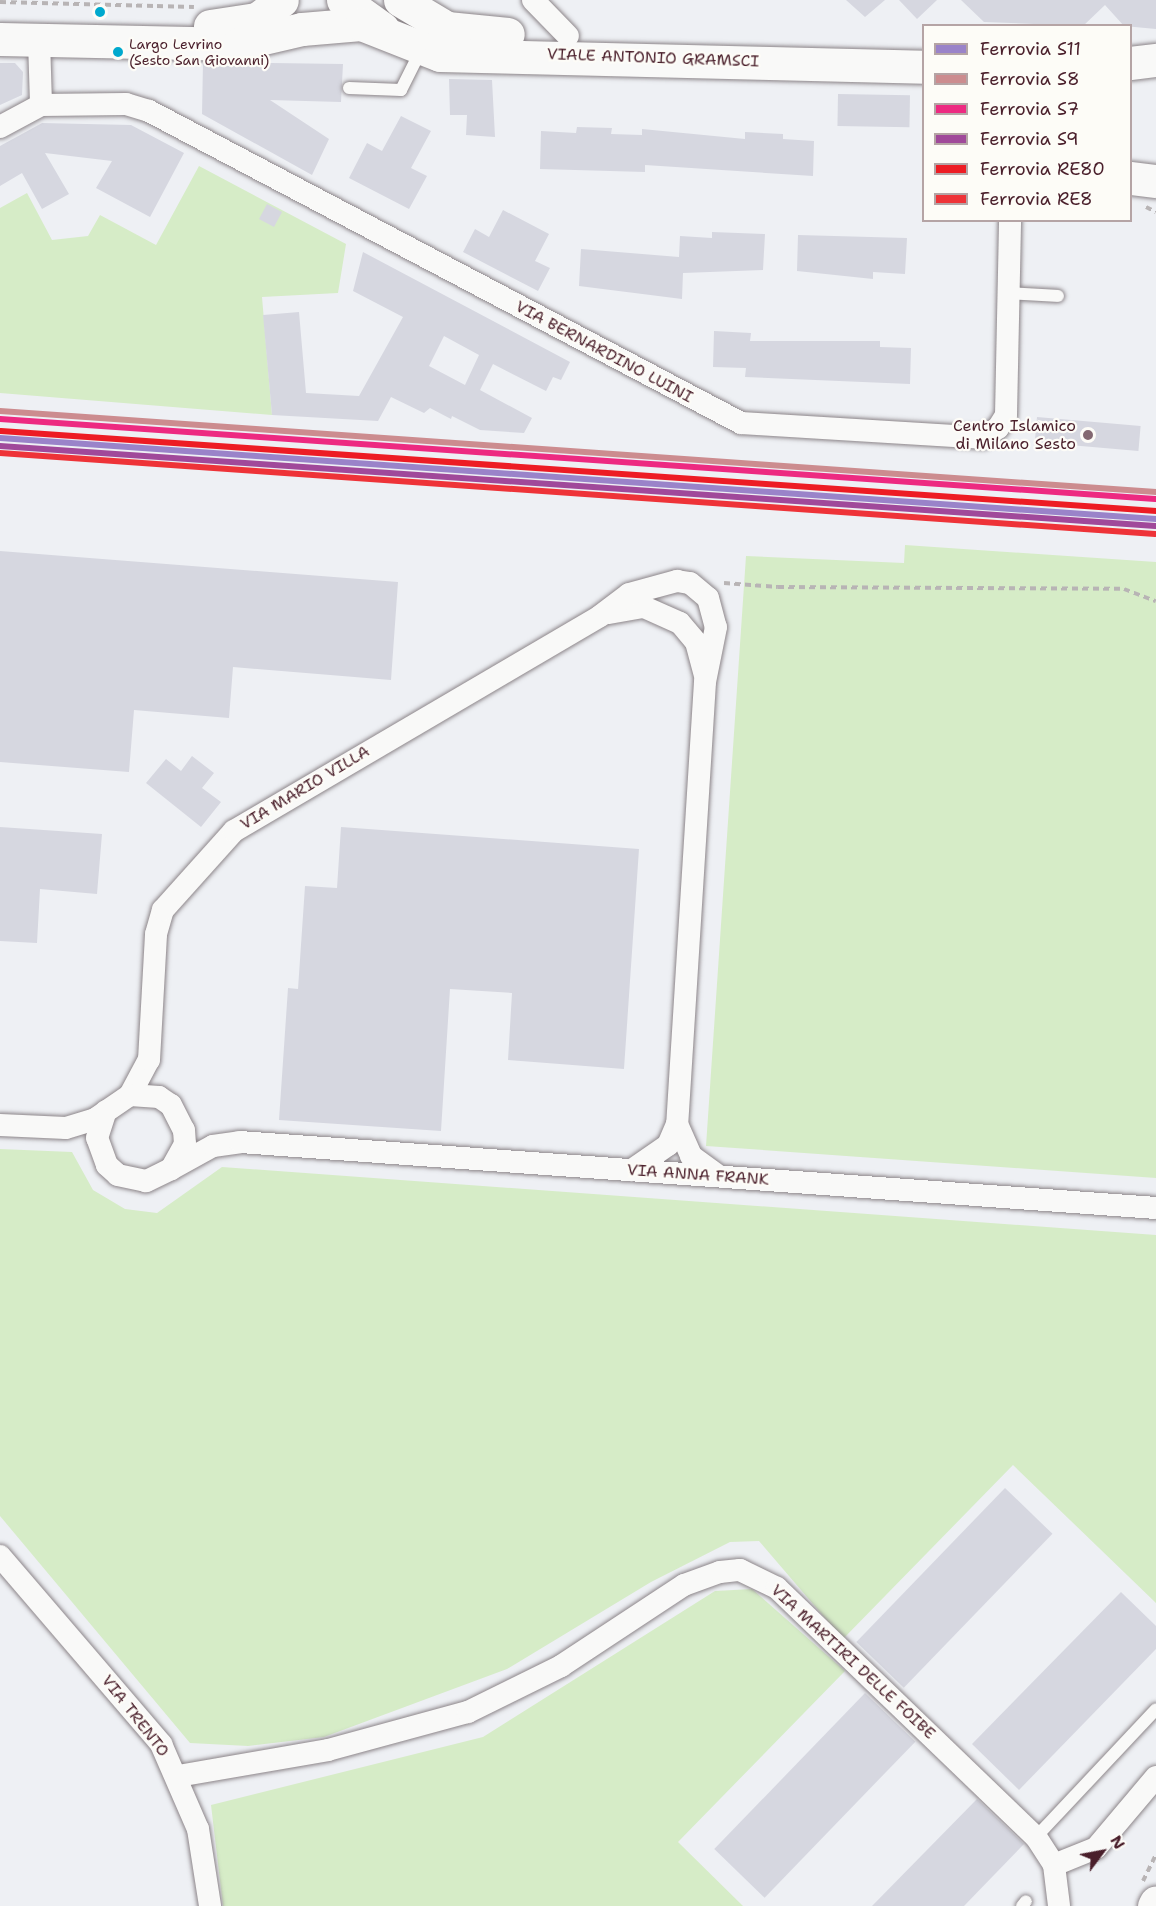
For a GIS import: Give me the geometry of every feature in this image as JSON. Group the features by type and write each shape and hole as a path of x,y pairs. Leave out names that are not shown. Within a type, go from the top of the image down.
{"main road":[{"path":"0,19 232,26 257,19 282,0"},
{"path":"238,44 272,31 307,0"},
{"name":"VIALE ANTONIO GRAMSCI","path":"343,0 387,32 421,50 440,55 922,67"},
{"path":"378,0 431,31 485,33"},
{"name":"VIALE ANTONIO GRAMSCI","path":"400,0 447,28 485,33 922,46"},
{"name":"VIALE ANTONIO GRAMSCI","path":"0,39 238,44 321,26 361,24 387,32"},
{"path":"1132,63 1156,60"},
{"path":"1154,1906 1156,1902"}],"street":[{"path":"533,0 568,36"},
{"path":"0,127 41,105 39,40"},
{"name":"VIA BERNARDINO LUINI","path":"41,105 126,104 159,115 741,423 983,438 1006,415 1010,222"},
{"name":"VIA MARIO VILLA","path":"175,1111 155,1083 149,1060 158,921 170,899 234,831 600,616 645,587 690,583 708,598 714,611 716,627 705,682 677,1124 668,1144 632,1170"},
{"name":"VIA MARIO VILLA","path":"600,616 631,607 668,615 696,642 705,682"},
{"name":"VIA MARIO VILLA","path":"130,1095 149,1060"},
{"path":"0,1125 52,1128 80,1124 130,1095 145,1094 175,1111 184,1144 171,1169 153,1179 132,1180 118,1174 80,1137 52,1128"},
{"path":"102,1157 98,1138 106,1111"},
{"name":"VIA ANNA FRANK","path":"175,1111 207,1133 240,1142 1156,1208"},
{"name":"VIA MARIO VILLA","path":"677,1124 691,1156 721,1176"},
{"name":"VIA ANNA FRANK","path":"171,1169 213,1146 240,1142"},
{"name":"VIA TRENTO","path":"0,1556 143,1721 178,1776 202,1846 210,1906"},
{"name":"VIA MARTIRI DELLE FOIBE","path":"178,1776 328,1750 468,1712 561,1666 684,1585 720,1572 740,1570 777,1588 1036,1838 1054,1865 1059,1906"},
{"path":"1054,1865 1096,1848 1156,1777"}],"lane":[{"path":"349,88 401,90 421,50"},
{"path":"1008,293 1058,296"},
{"path":"1036,1838 1156,1708"}],"path":[{"path":"0,2 198,7"},
{"path":"724,583 778,587 1124,589 1156,601"}],"green space":[{"path":"199,166 346,244 338,293 262,297 272,415 0,393 0,208 27,193 52,240 88,236 100,215 156,245"},
{"path":"905,545 1156,562 1156,1178 706,1146 746,556 904,563"},
{"path":"0,1149 72,1152 93,1190 125,1209 157,1213 222,1167 1156,1235 1156,1603 1013,1465 843,1639 759,1541 730,1542 651,1582 507,1669 324,1737 248,1746 190,1743 0,1516"},
{"path":"752,1589 845,1671 678,1842 743,1906 223,1906 211,1805 483,1737 715,1591"}],"building":[{"path":"846,0 885,0 865,17"},
{"path":"899,0 937,0 917,19"},
{"path":"961,0 1156,0 1156,29 1122,24 1105,5 1085,24 984,22"},
{"path":"203,62 343,64 341,102 270,100 329,139 312,175 202,114"},
{"path":"0,63 15,63 23,72 22,95 0,105"},
{"path":"449,79 492,80 495,137 466,135 467,115 450,115"},
{"path":"838,94 910,95 909,127 837,126"},
{"path":"401,116 431,131 411,168 427,176 409,209 349,178 367,143 382,151"},
{"path":"42,123 131,125 184,153 150,217 96,188 112,161 45,153 69,194 42,209 22,173 0,186 0,146"},
{"path":"577,127 612,128 611,134 642,135 642,129 745,139 745,132 783,134 783,139 814,141 813,176 645,165 645,172 540,169 541,131 576,133"},
{"path":"267,204 282,212 274,227 259,219"},
{"path":"503,210 549,234 535,261 550,268 538,291 463,252 475,229 489,237"},
{"path":"712,232 765,234 763,270 683,273 682,299 579,286 581,249 679,257 680,236 712,238"},
{"path":"798,235 907,238 905,274 873,272 873,279 797,271"},
{"path":"363,252 570,362 561,380 553,377 546,391 493,364 480,390 532,418 524,433 480,430 430,408 424,413 391,397 378,421 272,415 263,315 299,312 306,393 359,396 403,317 353,291","holes":["444,336 479,355 465,385 429,366"]},
{"path":"714,331 751,333 750,341 880,341 880,347 911,348 910,384 745,377 746,368 713,367"},
{"name":"Centro Islamico di Milano Sesto","path":"1037,417 1141,426 1138,451 1035,442"},
{"path":"0,551 398,582 391,680 233,667 229,718 134,710 129,772 0,762"},
{"path":"192,756 214,773 202,788 221,802 201,827 146,783 166,759 181,771"},
{"path":"0,827 102,834 97,894 40,889 37,943 0,941"},
{"path":"341,827 639,849 624,1069 508,1060 512,993 450,989 441,1131 279,1120 288,988 298,989 305,886 337,888"},
{"path":"1005,1488 1052,1534 904,1688 856,1642"},
{"path":"1121,1592 1156,1626 1156,1649 1019,1790 972,1744"},
{"path":"865,1693 915,1742 765,1898 714,1849"},
{"path":"977,1799 1024,1844 964,1906 872,1906"}],"rail line":[{"name":"S8","path":"0,411 1156,492"},
{"name":"S7","path":"0,419 1155,499"},
{"name":"RE80","path":"1,431 1156,511"},
{"name":"S11","path":"0,438 1156,519"},
{"name":"S9","path":"0,446 1155,526"},
{"name":"RE8","path":"0,453 1155,534"}],"place":[{"name":"Largo Levrino (Sesto San Giovanni)","path":"118,52"},
{"name":"Centro Islamico di Milano Sesto","path":"1088,435"}]}
